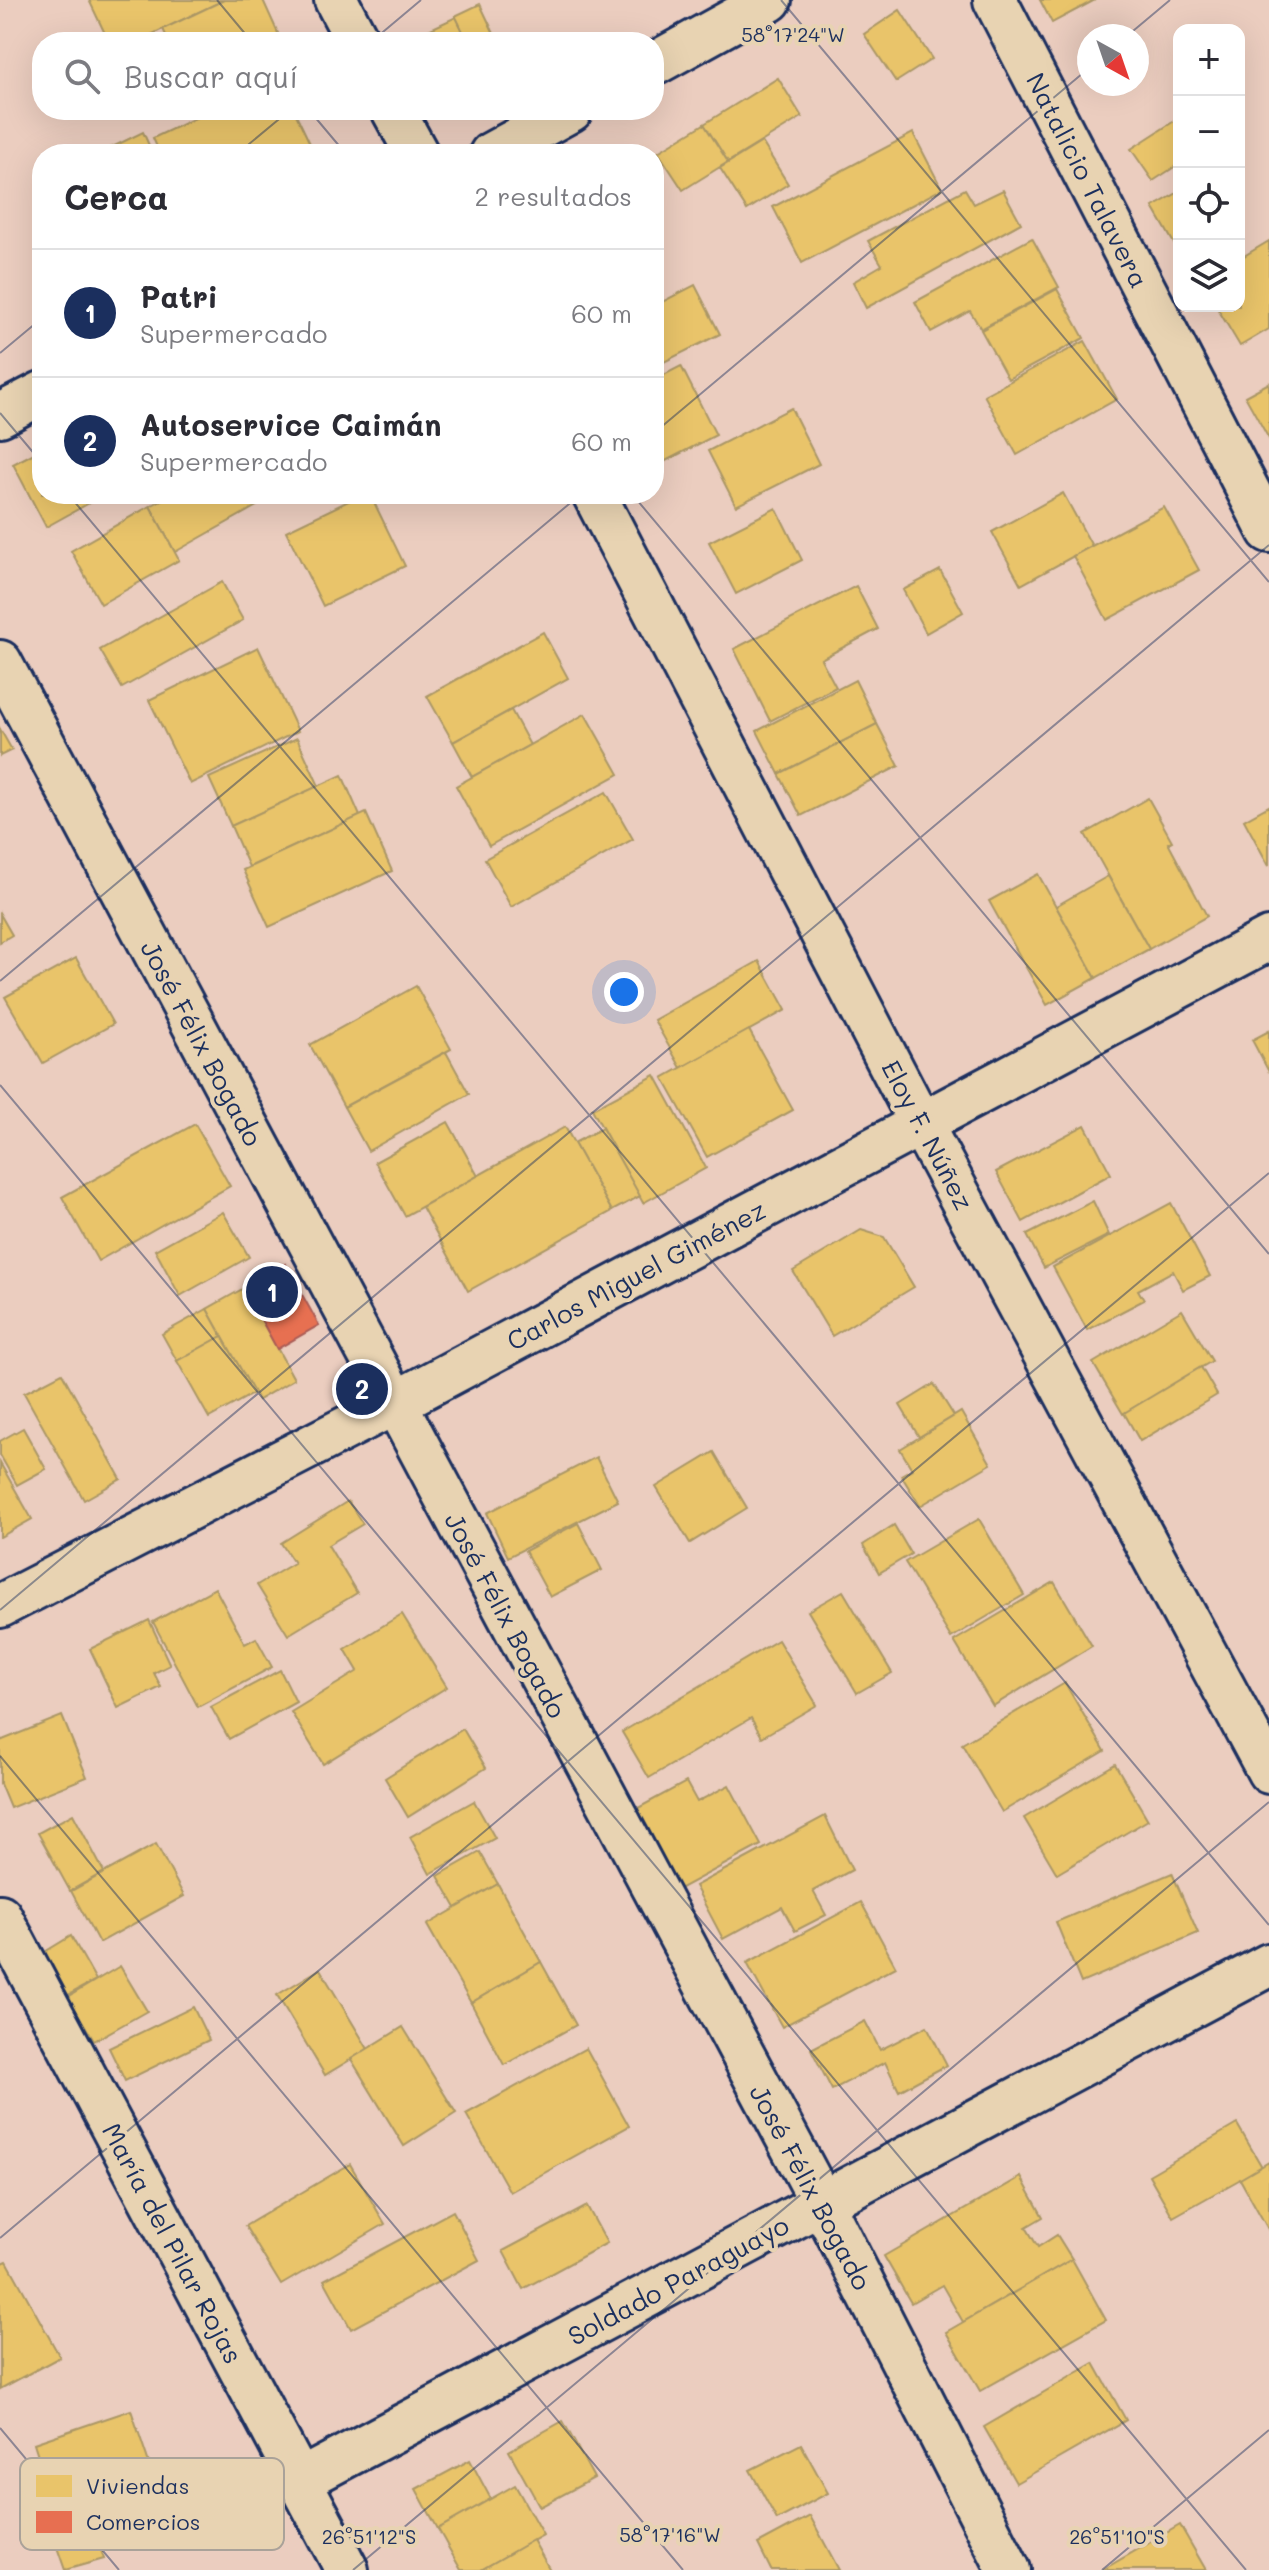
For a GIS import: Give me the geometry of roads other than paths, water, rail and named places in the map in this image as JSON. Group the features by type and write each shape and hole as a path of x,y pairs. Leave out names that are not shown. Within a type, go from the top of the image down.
{"street":[{"path":"336,0 353,32"},
{"path":"664,58 770,0"},
{"name":"Natalicio Talavera","path":"995,0 1269,531"},
{"path":"398,120 412,144"},
{"path":"509,144 553,120"},
{"path":"0,415 32,398"},
{"name":"Eloy F. Núñez","path":"599,504 921,1124 1269,1772"},
{"name":"José Félix Bogado","path":"0,662 393,1404 822,2203 1009,2570"},
{"name":"Carlos Miguel Giménez","path":"0,1606 393,1404 1269,939"},
{"name":"María del Pilar Rojas","path":"0,1916 347,2570"},
{"name":"Soldado Paraguayo","path":"299,2481 1269,1965"}],"place":[{"name":"Patri","path":"272,1292"},
{"name":"Autoservice Caimán","path":"362,1389"}]}
